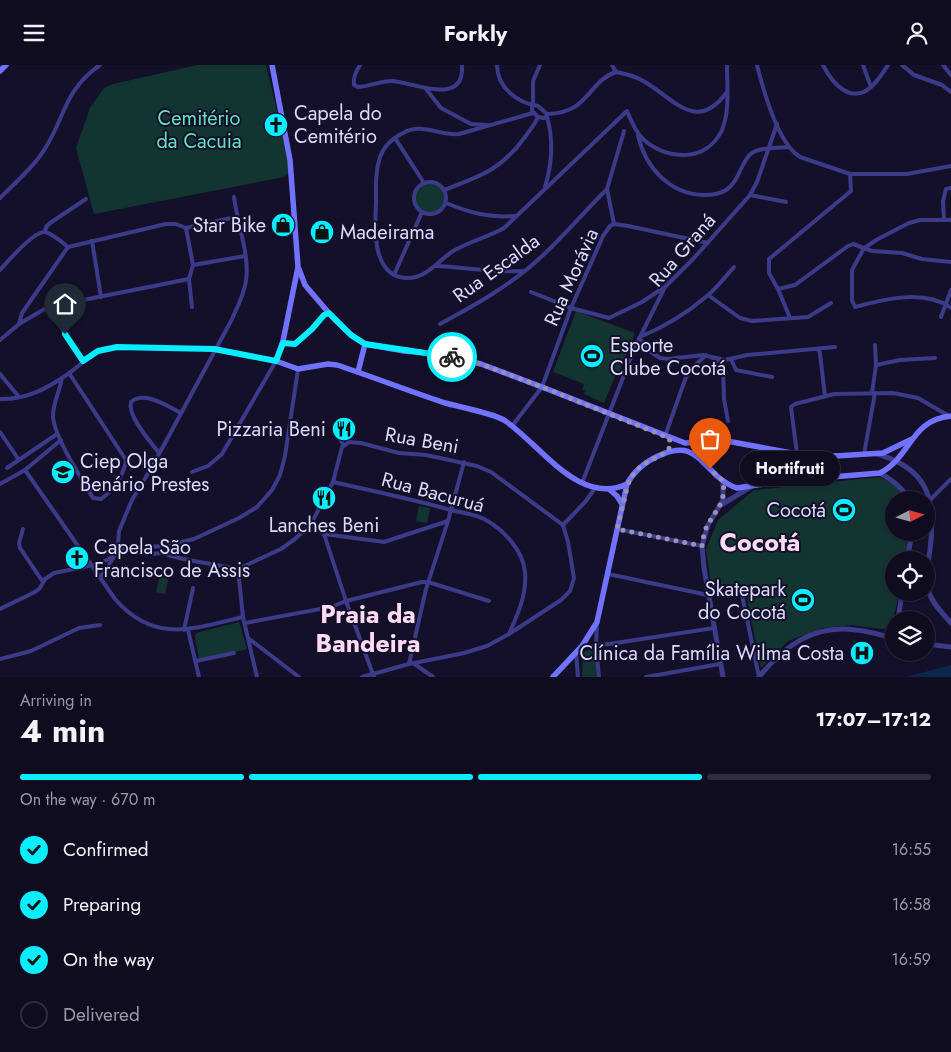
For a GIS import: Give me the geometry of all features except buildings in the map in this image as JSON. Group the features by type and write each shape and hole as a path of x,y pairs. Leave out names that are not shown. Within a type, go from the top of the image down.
{"main road":[{"path":"0,71 6,65"},
{"path":"272,65 290,161 298,267 296,286 283,343 276,361 298,369 328,364 337,365 446,403 501,418 562,470 582,483 595,488 610,490 628,484"},
{"path":"298,267 306,285 329,313 351,335 365,344 460,358 542,387 685,443 726,441 797,454 836,456 876,454 893,450 912,439"},
{"path":"296,286 299,284 306,285"},
{"path":"358,372 365,344"},
{"path":"553,677 582,646 597,622 628,484 639,468 655,457 673,450 684,449 697,457 723,481 733,487 880,473 888,469 926,423 950,416"},
{"path":"667,437 671,444 667,452"},
{"path":"697,457 697,447 700,442"},
{"path":"836,456 830,464 831,471 836,476"},
{"path":"610,490 618,496 622,504"}],"street":[{"path":"0,198 40,156 54,132 71,93 81,81 100,65"},
{"path":"360,65 354,74 353,81 354,85 358,87 393,81 426,89 447,89 456,85 463,75 462,65"},
{"path":"497,65 497,74 502,85 509,93 547,117 550,128 552,155 544,189"},
{"path":"539,117 533,107 533,81 540,65"},
{"path":"612,65 616,72"},
{"path":"637,133 643,140 656,148 673,155 688,155 702,151 713,143 721,131 725,117 727,65"},
{"path":"757,65 780,134 789,147 800,157 850,174 907,174 951,166"},
{"path":"823,65 835,83 845,91 855,94 860,94 871,87 888,65"},
{"path":"863,65 871,87"},
{"path":"902,65 914,75 942,85 951,92"},
{"path":"943,65 951,75"},
{"path":"539,117 547,117 573,109 611,73 616,72 643,81 690,112 700,113 708,109 722,99 726,92"},
{"path":"426,89 441,108 471,124 492,125"},
{"path":"533,107 528,114 470,132 453,135 422,128 410,129 395,138 384,149 376,173 375,238 379,254 386,268 394,275 409,278 421,275 455,250 504,228 628,113 644,154 656,172 668,183 695,195 709,195 724,191 739,176 751,153 789,147"},
{"path":"444,190 484,175 499,165 512,154 539,117"},
{"name":"Rua Graná","path":"582,483 639,338 664,287 708,243 750,195 757,182 776,124"},
{"path":"614,224 607,189 624,131"},
{"path":"395,138 424,183"},
{"path":"790,318 769,273 769,259 851,191 850,174"},
{"path":"433,182 444,190 446,203 436,213 422,212 415,205 414,195 416,190 424,183 433,182"},
{"path":"944,219 943,196 946,189 951,187"},
{"name":"Rua Escalda","path":"440,324 469,308 523,271 549,250 607,189"},
{"path":"750,195 786,202"},
{"path":"120,550 118,537 132,500 231,321 242,296 247,275 234,197"},
{"path":"45,233 46,227 50,223 86,199"},
{"path":"446,203 488,216 517,216"},
{"path":"394,275 422,212"},
{"path":"18,324 22,313 68,247 166,224 176,223 186,227 236,217"},
{"path":"951,220 909,223 862,247 852,270 851,294 855,307 896,298 927,297 946,304 951,308"},
{"name":"Rua Morávia","path":"512,426 542,387 571,308 606,230 614,224 708,243"},
{"path":"186,227 193,265 189,279 192,307"},
{"path":"0,270 33,237 40,233 45,233 58,239 68,247"},
{"path":"92,241 101,297"},
{"path":"778,289 795,285 853,244 872,251 902,253 922,259 951,262"},
{"path":"193,265 245,256"},
{"path":"435,266 465,267 503,273 523,271"},
{"path":"734,267 708,295 657,329 639,338 651,352 662,358 673,359 708,355 725,360 747,355 835,347"},
{"path":"0,341 18,324 48,307 189,279"},
{"path":"531,292 571,308 609,318 642,302 664,287"},
{"path":"941,317 951,290"},
{"path":"708,295 745,321 772,321 808,317 831,303"},
{"path":"48,307 83,361"},
{"path":"283,343 295,344 324,315 329,313"},
{"path":"864,455 874,393 875,345"},
{"path":"0,399 19,398 47,387 98,351 117,347 214,349 276,361 222,454 208,466 192,472"},
{"path":"816,349 819,350 820,354 825,396"},
{"path":"708,355 721,363 723,367 724,399 728,421"},
{"path":"667,437 686,377 691,369 708,355"},
{"path":"876,365 900,360 935,358"},
{"path":"732,359 736,370 772,377"},
{"path":"0,609 35,591 47,577 58,572 104,562 120,550 132,547 164,546 194,539 227,524 257,507 272,490 280,475 285,456 298,369"},
{"path":"62,377 53,418 57,434 93,498 101,499 124,470 126,460 69,373"},
{"path":"0,374 19,398"},
{"path":"797,454 791,407 825,396 843,393 912,395 950,416"},
{"path":"159,453 142,430 130,409 131,402 135,399 145,398 157,401 181,413"},
{"path":"0,432 19,460"},
{"path":"7,468 57,434"},
{"path":"143,547 158,554 166,553 183,559 238,569 281,549 311,524 333,482 343,445 337,435"},
{"path":"0,484 25,470 62,440"},
{"name":"Rua Beni","path":"343,445 349,442 361,443 399,453 426,455 477,465 491,472 563,525"},
{"path":"876,454 896,460 915,474 925,491"},
{"path":"411,663 428,582 432,575 464,463"},
{"path":"25,470 122,608 142,622 169,630 186,630 243,617"},
{"path":"880,473 895,482 905,491"},
{"path":"935,492 951,479"},
{"path":"723,481 724,496 708,525 702,546 708,595 723,677"},
{"name":"Rua Bacuruá","path":"333,482 440,506 484,519 494,526 511,542 525,570 520,610 509,634"},
{"path":"720,506 752,486"},
{"path":"362,677 411,663 476,649 509,634 561,600 570,591 574,578 563,525 586,501 595,488"},
{"path":"311,524 324,534 384,542 448,521"},
{"path":"23,529 19,543 20,548 43,582"},
{"path":"617,529 702,546"},
{"path":"324,534 346,601 374,675"},
{"path":"931,541 927,584 934,602 951,623"},
{"path":"151,552 150,548 152,545"},
{"path":"164,546 166,553"},
{"path":"100,578 114,555"},
{"path":"238,569 243,617 257,677"},
{"path":"608,574 708,595 736,590 741,592 759,677"},
{"path":"245,623 331,607 346,601 414,583 428,582 489,601"},
{"path":"193,587 186,630 199,677"},
{"path":"597,622 596,646 599,677"},
{"path":"0,659 31,651 79,628 100,625"},
{"path":"582,646 596,646 714,628"},
{"path":"759,677 773,659 784,649 813,634 829,630 856,630 885,635"},
{"path":"248,638 299,677"},
{"path":"935,645 951,647"},
{"path":"196,661 234,653"},
{"path":"576,653 578,677"},
{"path":"411,663 433,677"},
{"path":"646,677 720,664"}],"green space":[{"name":"Cemitério da Cacuia","path":"198,65 266,65 289,161 289,172 284,177 94,214 76,148 90,108 104,88 113,84"},
{"path":"430,183 436,184 444,192 444,204 436,212 430,213 424,212 416,204 415,198 416,192 424,184"},
{"name":"Esporte Clube Cocotá","path":"576,311 635,333 604,403 584,394 585,391 582,390 584,384 553,372"},
{"path":"880,477 897,487 900,491 885,491 885,541 908,541 906,551 885,551 885,601 897,601 895,611 885,611 885,628 851,625 823,628 788,641 761,668 744,584 712,591 706,549 718,520 754,490"},
{"path":"419,506 430,508 427,523 416,521"},
{"path":"160,575 169,577 165,594 156,592"},
{"path":"239,622 247,649 199,660 196,633"},
{"path":"590,649 595,654 598,677 582,677 583,654"}],"water":[{"path":"951,665 951,677 906,677"}],"way so far":[{"path":"452,357 481,364 669,438 671,444 667,452 647,462 631,477 622,504 617,529 702,546 708,525 723,500 725,490 723,481 710,469"}],"place":[{"name":"Capela do Cemitério","path":"276,125"},
{"name":"Star Bike","path":"283,225"},
{"name":"Madeirama","path":"322,232"},
{"name":"Esporte Clube Cocotá","path":"592,356"},
{"name":"Pizzaria Beni","path":"344,429"},
{"name":"Hortifruti","path":"710,469"},
{"name":"Ciep Olga Benário Prestes","path":"63,472"},
{"name":"Lanches Beni","path":"324,498"},
{"name":"Cocotá","path":"844,510"},
{"name":"Capela São Francisco de Assis","path":"77,558"},
{"name":"Skatepark do Cocotá","path":"803,600"},
{"name":"Clínica da Família Wilma Costa","path":"862,653"}],"district":[{"name":"Cocotá","path":"760,542"},
{"name":"Praia da Bandeira","path":"368,628"}],"route":[{"path":"65,334 83,361 98,351 117,347 214,349 276,361 283,343 295,344 324,315 329,313 351,335 365,344 452,357"}]}
